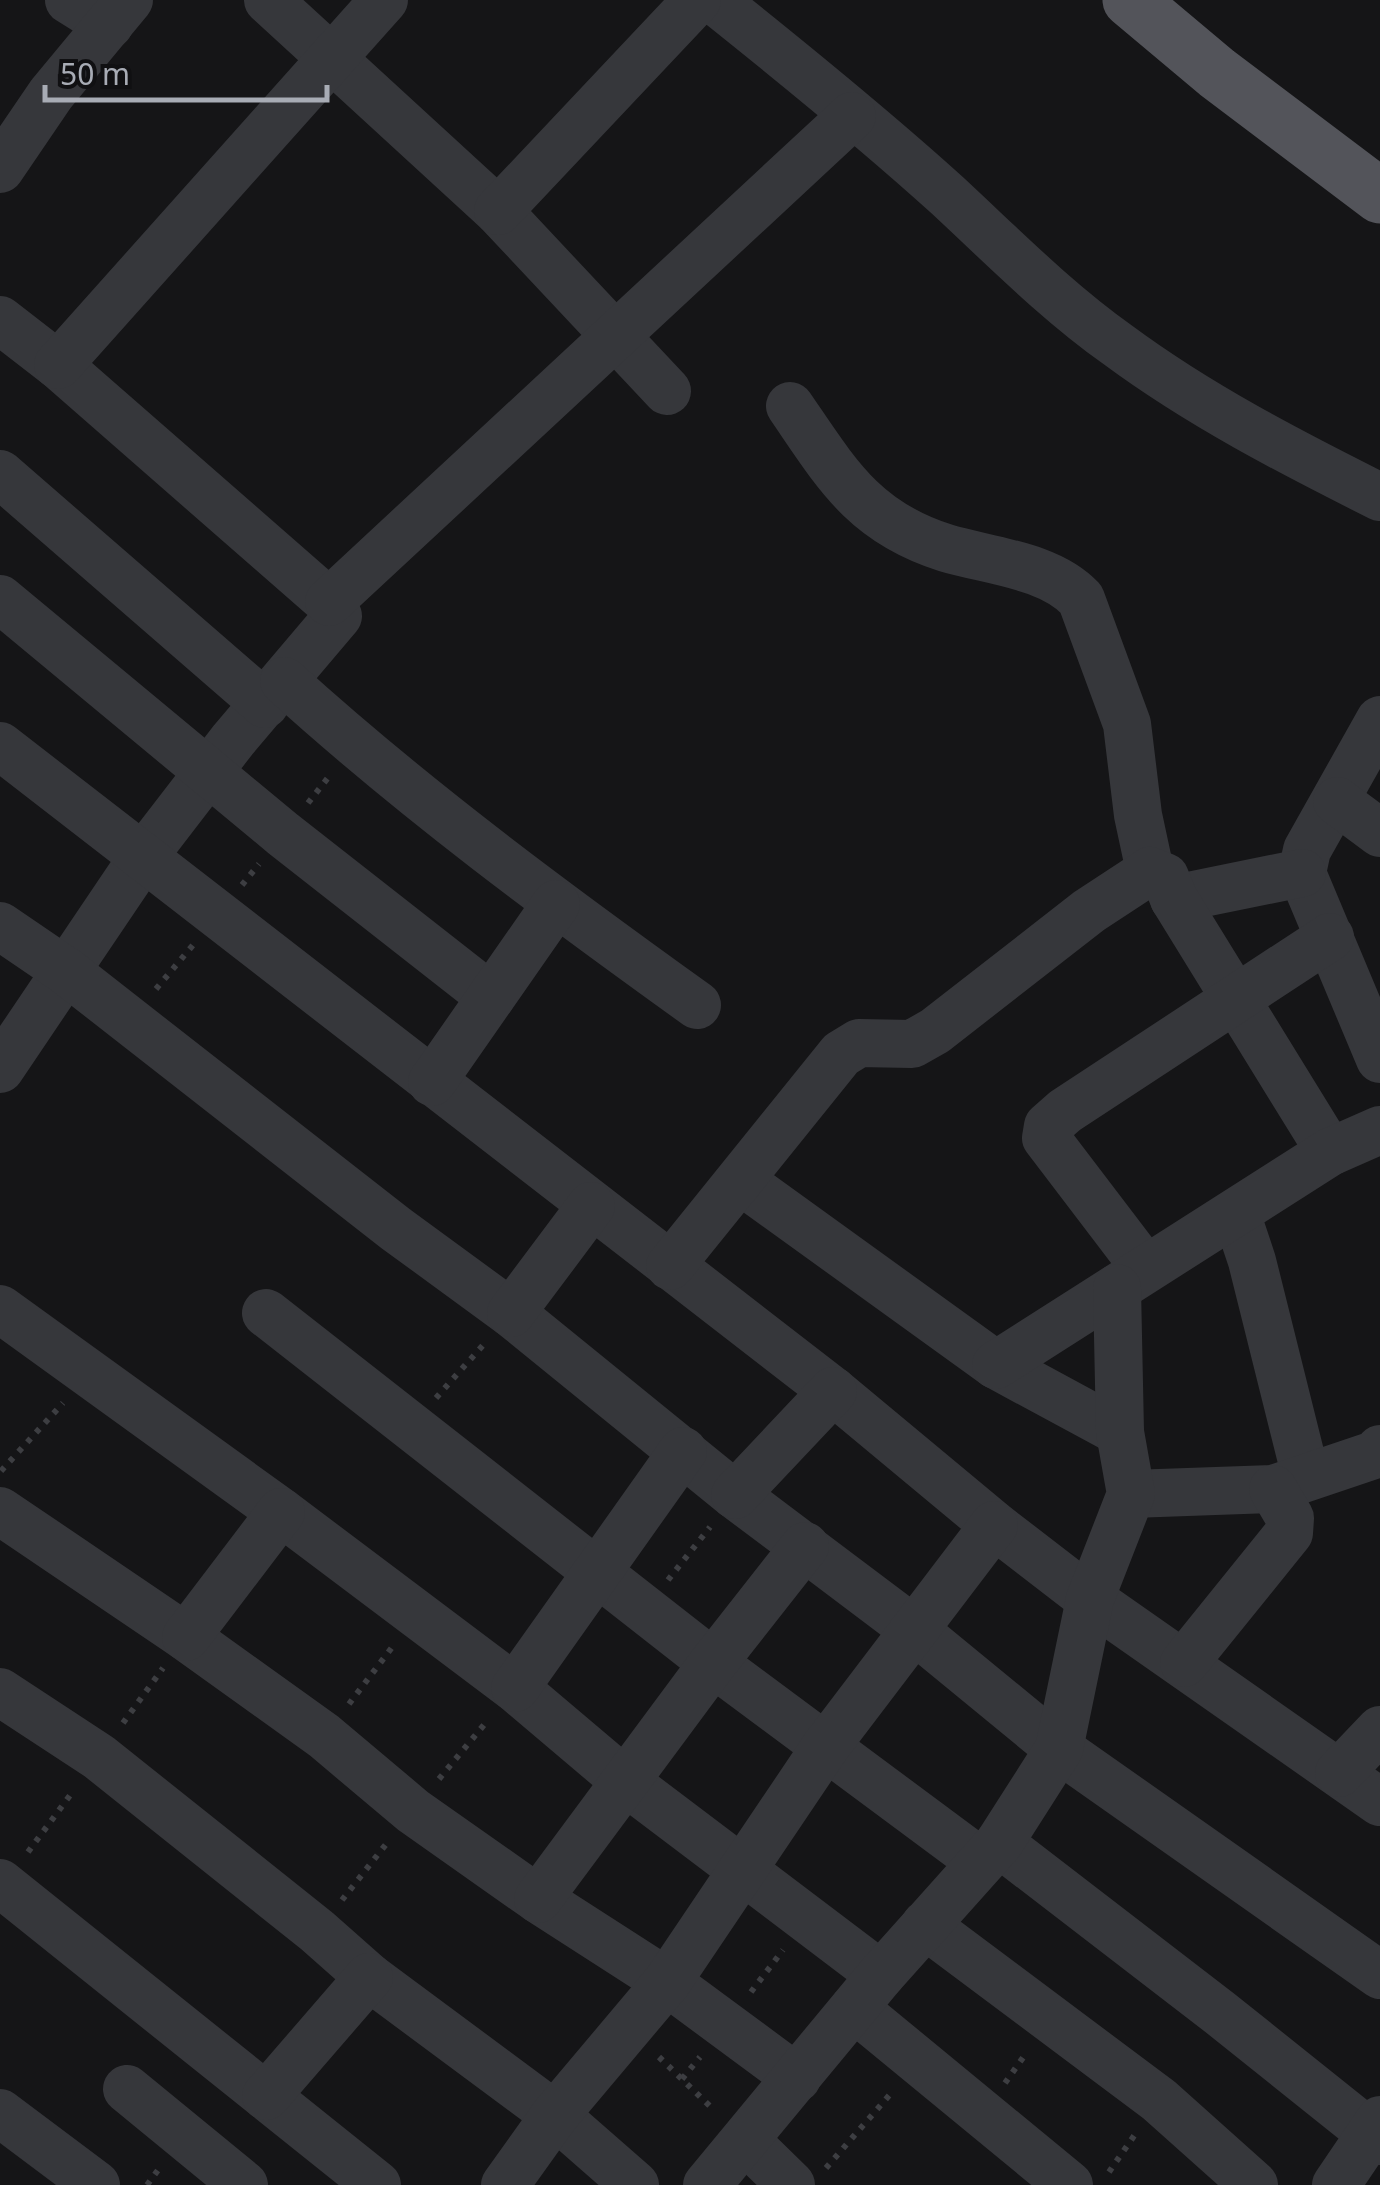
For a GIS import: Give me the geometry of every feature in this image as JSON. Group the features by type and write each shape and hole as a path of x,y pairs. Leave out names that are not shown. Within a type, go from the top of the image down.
{"main road":[{"path":"1130,0 1232,84 1380,196"}],"street":[{"path":"8,139 119,12 68,0"},
{"path":"268,0 498,211 668,391"},
{"path":"58,365 384,0"},
{"path":"498,211 697,0"},
{"path":"714,0 944,192 1026,270 1117,345 1226,414 1380,498"},
{"path":"329,602 852,116"},
{"path":"0,320 58,365 329,602 338,616 143,857 0,1069"},
{"path":"790,406 843,484 867,508 942,546 1069,586 1081,599 1127,724 1138,815 1162,885 1236,996 1330,1152"},
{"path":"0,474 274,693 354,745 556,904 697,1006"},
{"path":"0,599 208,772 491,997"},
{"path":"1380,720 1307,850 1302,874 1380,1059"},
{"path":"0,746 834,1390 994,1525 1090,1599 1380,1802"},
{"path":"1337,801 1380,833"},
{"path":"670,1266 841,1054 859,1043 912,1044 935,1031 1089,912 1162,885 1302,874"},
{"path":"432,1082 556,904"},
{"path":"0,926 66,971 396,1229 512,1313 734,1495 913,1629 1060,1749 1380,1975"},
{"path":"707,2185 867,1991 990,1852 1060,1749 1090,1599 1131,1494 1120,1432 1131,1278 1046,1138 1048,1126 1330,936"},
{"path":"996,1365 1330,1152 1380,1130"},
{"path":"741,1180 996,1365 1120,1432"},
{"path":"512,1313 591,1206"},
{"path":"1184,1663 1290,1533 1290,1483 1252,1261 1236,1213"},
{"path":"0,1309 281,1512 514,1688 626,1782 744,1870 867,1991 920,2060 1069,2185"},
{"path":"266,1312 713,1663 826,1746 990,1852 1220,2012 1378,2132 1336,2185"},
{"path":"734,1495 834,1390"},
{"path":"514,1688 682,1452"},
{"path":"1131,1494 1290,1483 1379,1454"},
{"path":"0,1511 186,1637 324,1736 413,1811 666,1982 797,2078"},
{"path":"186,1637 281,1512"},
{"path":"505,2185 666,1982 826,1746 994,1525"},
{"path":"538,1899 805,1546"},
{"path":"0,1692 98,1757 317,1931 370,1978 556,2116 635,2185"},
{"path":"1340,1773 1380,1730"},
{"path":"2,1884 376,2185"},
{"path":"925,1925 1159,2100 1254,2185"},
{"path":"266,2096 370,1978"},
{"path":"128,2089 244,2185"},
{"path":"0,2113 96,2185"},
{"path":"745,2140 807,2178"}],"path":[{"path":"411,1427 512,1313"},
{"path":"0,1472 90,1373"},
{"path":"646,1608 734,1495"},
{"path":"324,1736 417,1615"},
{"path":"2,1884 186,1637"},
{"path":"317,1931 514,1688"},
{"path":"984,2113 1050,2018"},
{"path":"807,2178 920,2060"}]}
